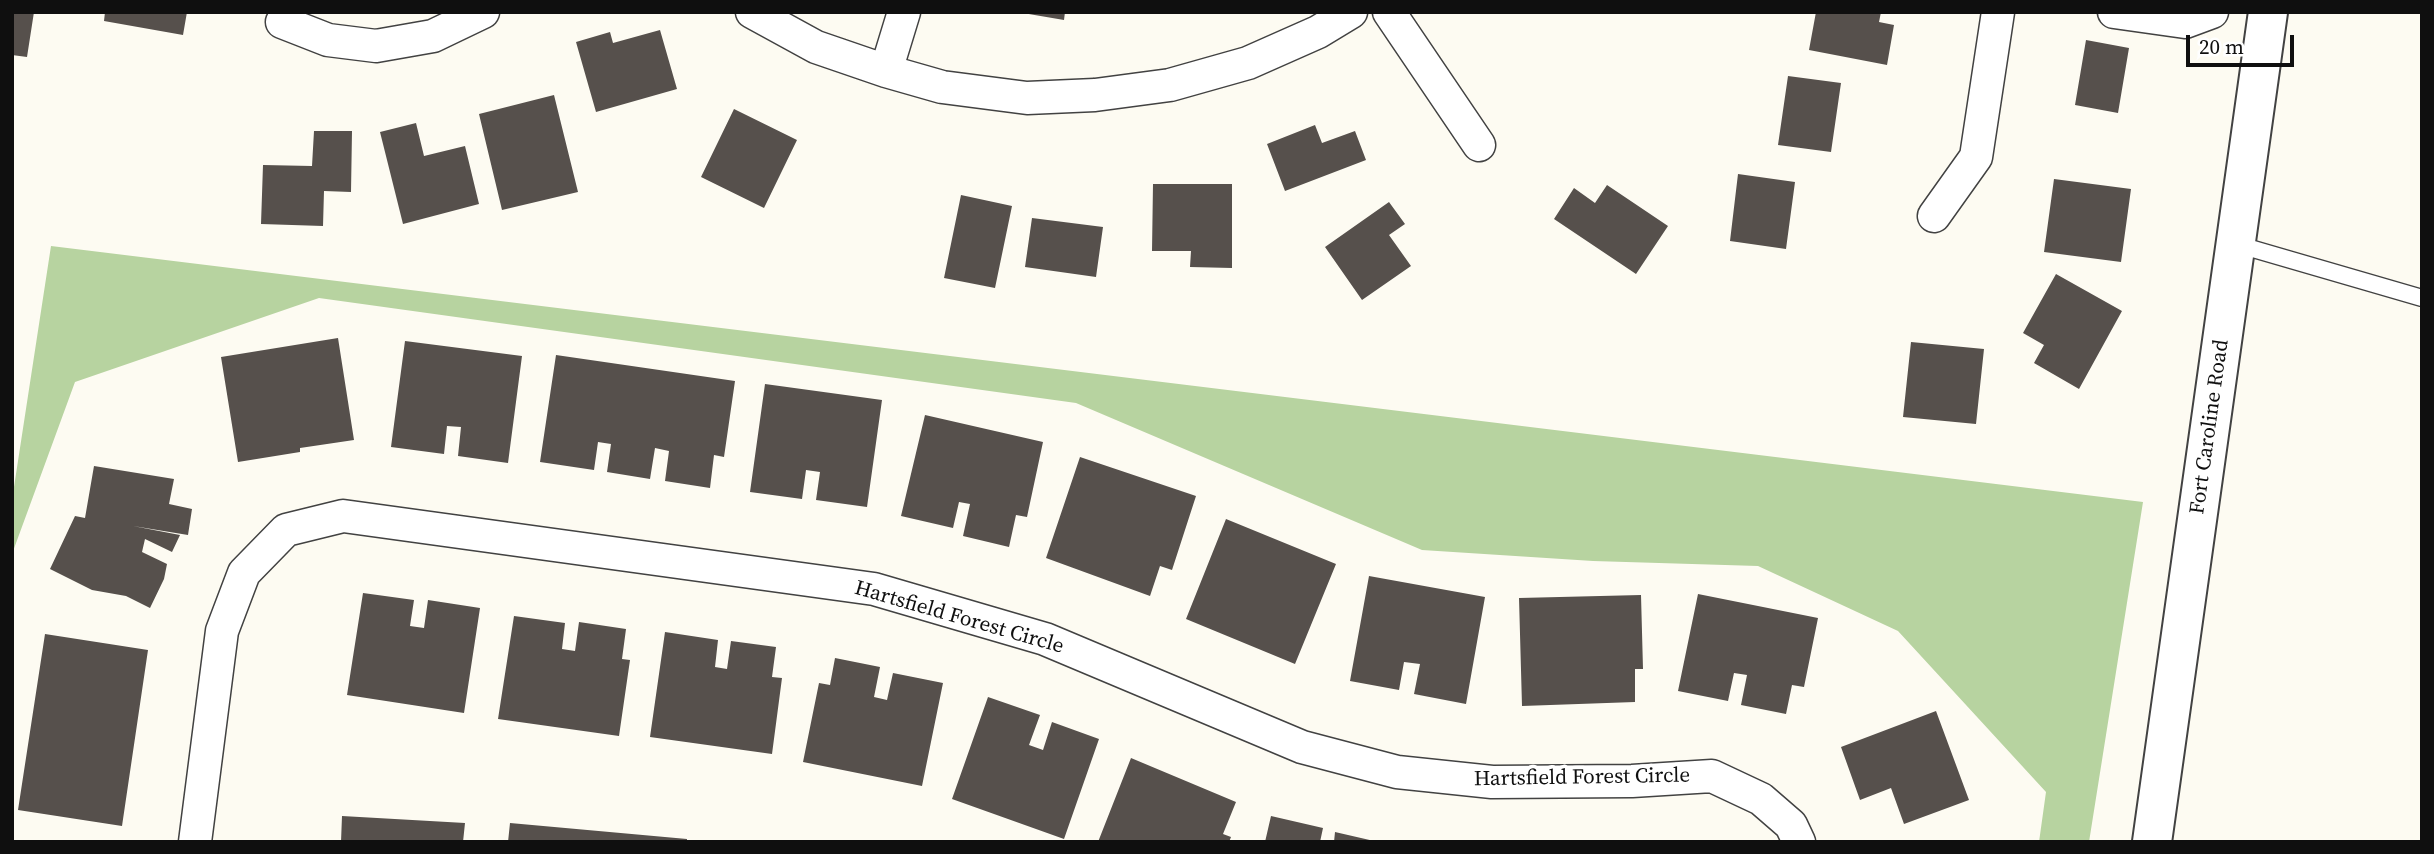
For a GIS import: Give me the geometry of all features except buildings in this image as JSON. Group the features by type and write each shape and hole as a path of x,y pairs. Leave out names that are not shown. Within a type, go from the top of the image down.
{"street":[{"path":"282,22 328,40 376,46 433,36 483,12"},
{"path":"751,12 816,47 886,71 942,87 1027,97 1095,95 1170,85 1248,63 1318,32 1350,12"},
{"path":"886,71 904,12"},
{"path":"1389,12 1479,145"},
{"path":"1934,216 1976,156 1998,12"},
{"path":"2114,12 2185,22 2212,12"},
{"name":"Fort Caroline Road","path":"2152,842 2269,12"},
{"name":"Hartsfield Forest Circle","path":"195,842 222,631 244,573 286,530 343,516 874,589 1045,639 1302,747 1397,772 1492,782 1632,781 1712,776 1760,799 1791,825 1799,842"}],"lane":[{"path":"2236,244 2422,298"}],"green space":[{"path":"51,246 2143,502 2089,842 2039,842 2046,792 1898,631 1758,566 1593,561 1422,550 1076,403 319,298 75,382 12,554 12,500"}]}
